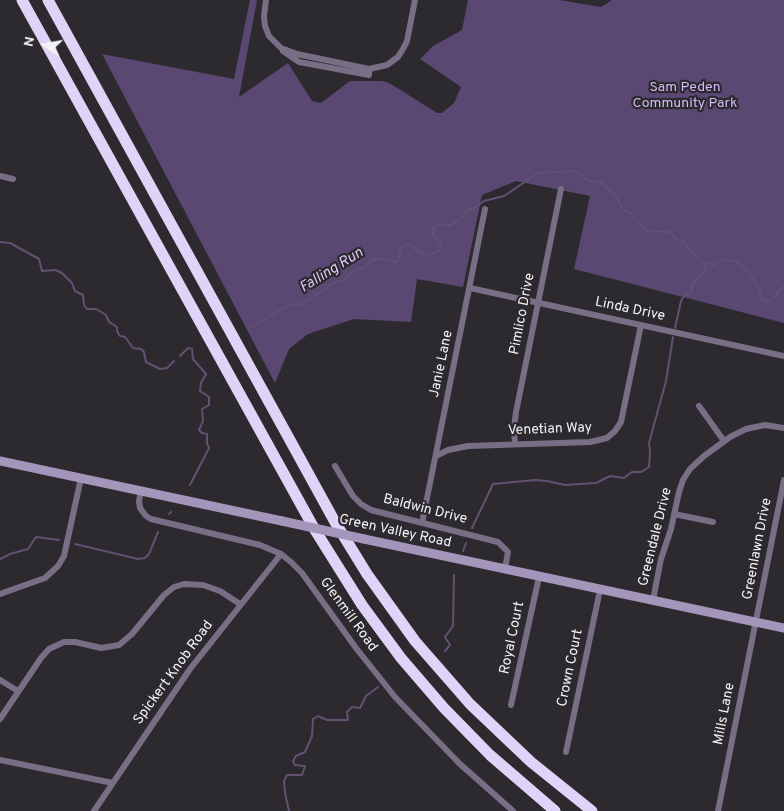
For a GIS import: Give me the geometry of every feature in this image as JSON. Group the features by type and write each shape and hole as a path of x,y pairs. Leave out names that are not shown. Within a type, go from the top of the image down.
{"highway":[{"path":"22,0 314,530 362,605 396,653 444,708 490,755 555,811"},
{"path":"48,0 330,513 367,574 411,636 470,704 525,758 592,811"}],"street":[{"path":"266,0 265,26 269,36 287,55 299,62 369,72 387,65 403,49 407,41 415,0"},
{"path":"0,176 13,179"},
{"name":"Pimlico Drive","path":"515,444 516,412 561,189"},
{"name":"Janie Lane","path":"422,523 485,209"},
{"name":"Linda Drive","path":"470,288 784,356"},
{"name":"Venetian Way","path":"436,456 458,447 596,441 607,438 621,422 641,325"},
{"path":"698,406 724,442"},
{"name":"Greendale Drive","path":"653,600 679,492 687,474 699,460 746,429 765,425 784,428"},
{"name":"Green Valley Road","path":"0,461 784,628"},
{"name":"Baldwin Drive","path":"335,466 353,496 366,508 498,542 508,552 505,569"},
{"path":"0,594 45,578 58,566 64,556 81,478"},
{"name":"Greenlawn Drive","path":"756,622 784,480"},
{"name":"Glenmill Road","path":"141,491 140,508 151,519 260,545 281,554 302,573 356,648 396,697 460,764 513,811"},
{"path":"674,514 713,522"},
{"name":"Spickert Knob Road","path":"94,811 190,669 281,554"},
{"name":"Royal Court","path":"511,705 538,577"},
{"path":"0,719 41,658 54,645 69,642 101,648 119,645 132,634 164,595 179,585 197,584 209,587 240,604"},
{"name":"Crown Court","path":"566,752 600,590"},
{"name":"Mills Lane","path":"718,811 756,622"},
{"path":"0,680 18,691"},
{"path":"0,760 113,783"}],"green space":[{"name":"Sam Peden Community Park","path":"250,0 257,0 239,97 288,63 312,101 321,103 350,81 383,81 437,113 442,113 454,103 461,87 420,59 433,46 462,30 468,0 559,0 601,7 612,0 784,0 784,323 574,269 590,196 516,181 482,195 463,287 417,279 411,322 354,319 308,334 289,349 275,383 102,54 234,79"}],"waterway":[{"name":"Falling Run","path":"250,328 286,306 302,304 335,282 343,281 353,271 364,268 373,259 387,259 396,262 399,258 400,249 409,243 419,253 426,255 435,253 441,249 440,243 433,236 433,228 440,225 451,225 461,218 467,210 474,208 484,201 504,196 538,173 576,171 589,181 601,182 615,195 622,208 633,215 648,231 670,232 677,240 682,240 694,255 705,263 714,265 724,260 736,261 746,269 758,286 762,300 770,301 784,286"},
{"name":"Falling Run","path":"0,242 10,243 39,259 42,271 55,270 62,273 72,283 75,291 83,295 84,305 87,309 96,309 106,315 109,322 117,327 120,336 125,337 133,348 141,349 144,352 146,362 160,369 167,368 174,361"},
{"path":"675,328 681,301 684,296 692,292 692,284 706,270 705,263"},
{"path":"472,528 493,484 535,480 565,485 596,483 610,476 624,478 632,472 641,472 649,467 649,443 666,381 673,337"},
{"path":"180,356 188,348 192,349 193,359 206,374 201,383 200,391 209,397 209,405 202,409 203,421 199,430 207,434 209,448 190,485"},
{"path":"75,544 138,559 145,558 149,554 158,532"},
{"path":"0,559 28,549 36,537 59,540"},
{"path":"463,551 466,543"},
{"path":"445,651 450,645 445,637 453,626 454,575"},
{"path":"289,811 284,781 287,775 302,775 305,766 295,765 293,761 296,756 305,752 312,736 313,719 318,716 327,720 348,720 347,712 352,707 360,708 366,696 378,687"}]}
